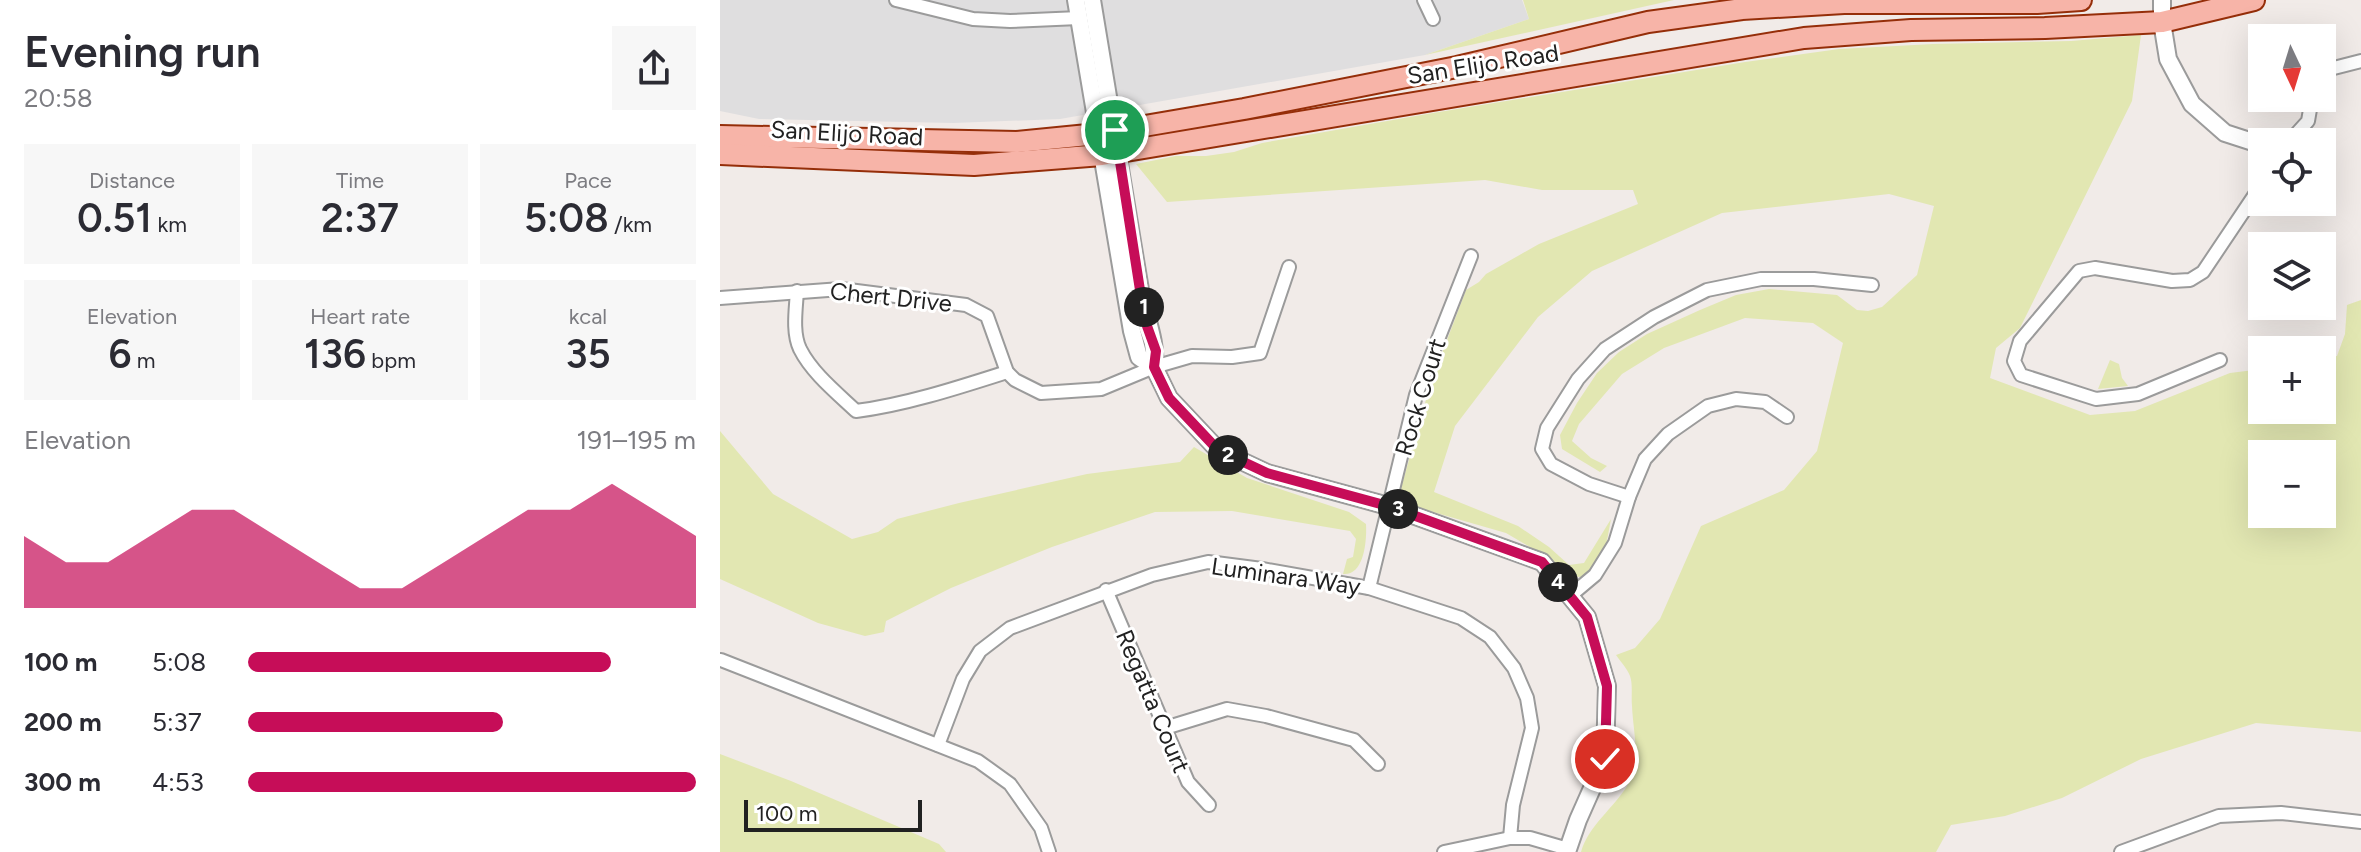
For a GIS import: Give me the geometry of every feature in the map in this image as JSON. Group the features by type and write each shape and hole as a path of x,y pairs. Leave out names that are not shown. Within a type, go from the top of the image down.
{"main road":[{"name":"San Elijo Road","path":"720,136 1017,142 1106,132 1244,109 1457,67 1648,22 1742,9 1844,3 2037,3 2081,0"},
{"name":"San Elijo Road","path":"720,154 974,165 1110,154 1804,38 1911,30 2162,22 2254,0"}],"street":[{"path":"896,0 973,19 1079,18"},
{"path":"1076,0 1110,154 1132,331 1139,357 1154,367 1169,398 1218,450 1267,473 1388,506 1542,562 1587,617 1607,686 1605,759 1568,851 1530,838 1510,838 1444,852"},
{"path":"1092,0 1106,132"},
{"path":"1424,0 1433,19"},
{"path":"2162,0 2168,59 2192,104 2225,133 2248,140"},
{"path":"2336,67 2361,61"},
{"path":"2220,360 2138,394 2096,399 2021,375 2014,361 2020,341 2079,271 2095,268 2172,281 2190,280 2203,272 2248,205"},
{"name":"Rock Court","path":"1369,588 1416,395 1471,256"},
{"path":"797,291 795,326 799,347 816,370 856,411 875,409 1007,372 1015,380 1041,393 1101,389 1154,367 1192,356 1232,357 1260,353 1289,267"},
{"path":"1629,497 1589,484 1551,464 1542,449 1547,428 1578,379 1605,349 1654,317 1707,290 1761,279 1814,279 1872,285"},
{"name":"Chert Drive","path":"720,298 841,289 966,305 987,316 1007,372"},
{"path":"1570,596 1595,575 1615,543 1645,459 1668,434 1708,406 1736,399 1765,402 1787,417"},
{"name":"Luminara Way","path":"938,745 963,679 980,651 1010,628 1152,575 1208,562 1262,569 1369,588 1461,618 1490,637 1514,668 1527,698 1532,728 1513,805 1510,838"},
{"name":"Regatta Court","path":"1106,590 1188,782 1209,805"},
{"path":"721,660 978,761 1010,784 1041,828 1049,852"},
{"path":"1165,728 1227,709 1266,716 1354,740 1378,764"},
{"path":"2121,852 2219,816 2281,813 2361,822"}],"shaded area":[{"path":"720,0 1522,0 1529,19 1425,55 1060,119 953,123 759,119 720,111"}],"green space":[{"path":"1523,0 1674,0 1425,55 1529,19"},
{"path":"2141,35 2132,101 2020,328 1996,348 1990,378 2090,415 2135,411 2230,373 2248,371 2248,424 2336,424 2336,356 2345,334 2347,305 2361,300 2361,732 2256,723 2141,759 2062,798 2005,816 1951,825 1936,852 1581,852 1595,825 1627,786 1634,767 1636,747 1631,679 1616,655 1635,648 1660,619 1701,526 1784,490 1817,451 1843,343 1813,323 1745,318 1664,348 1622,374 1579,424 1572,441 1591,458 1607,466 1600,472 1562,449 1560,435 1577,403 1597,373 1619,352 1647,334 1736,295 1769,289 1837,295 1857,310 1882,307 1917,275 1934,206 1889,194 1722,213 1592,271 1538,317 1455,426 1434,492 1518,526 1569,565 1584,563 1611,519 1606,546 1589,571 1581,577 1568,576 1506,533 1412,506 1404,500 1401,488 1431,382 1466,290 1486,274 1539,244 1638,204 1633,190 1542,190 1485,180 1167,202 1136,164 1176,156 1234,152 1262,143 1745,62 1839,49 2071,41"},
{"path":"2110,360 2119,364 2122,378 2128,386 2098,389"},
{"path":"720,431 773,494 852,539 878,532 897,519 959,503 1087,474 1180,462 1194,447 1247,478 1349,512 1366,524 1365,548 1356,569 1343,574 1347,559 1353,557 1356,539 1350,531 1232,511 1155,512 1052,547 951,588 886,621 884,632 865,636 818,623 720,579"},
{"path":"720,754 939,844 946,852 720,852"}],"route":[{"path":"1115,130 1140,290 1156,351 1154,367 1169,398 1218,450 1267,473 1388,506 1542,562 1587,617 1607,686 1605,759"}]}
